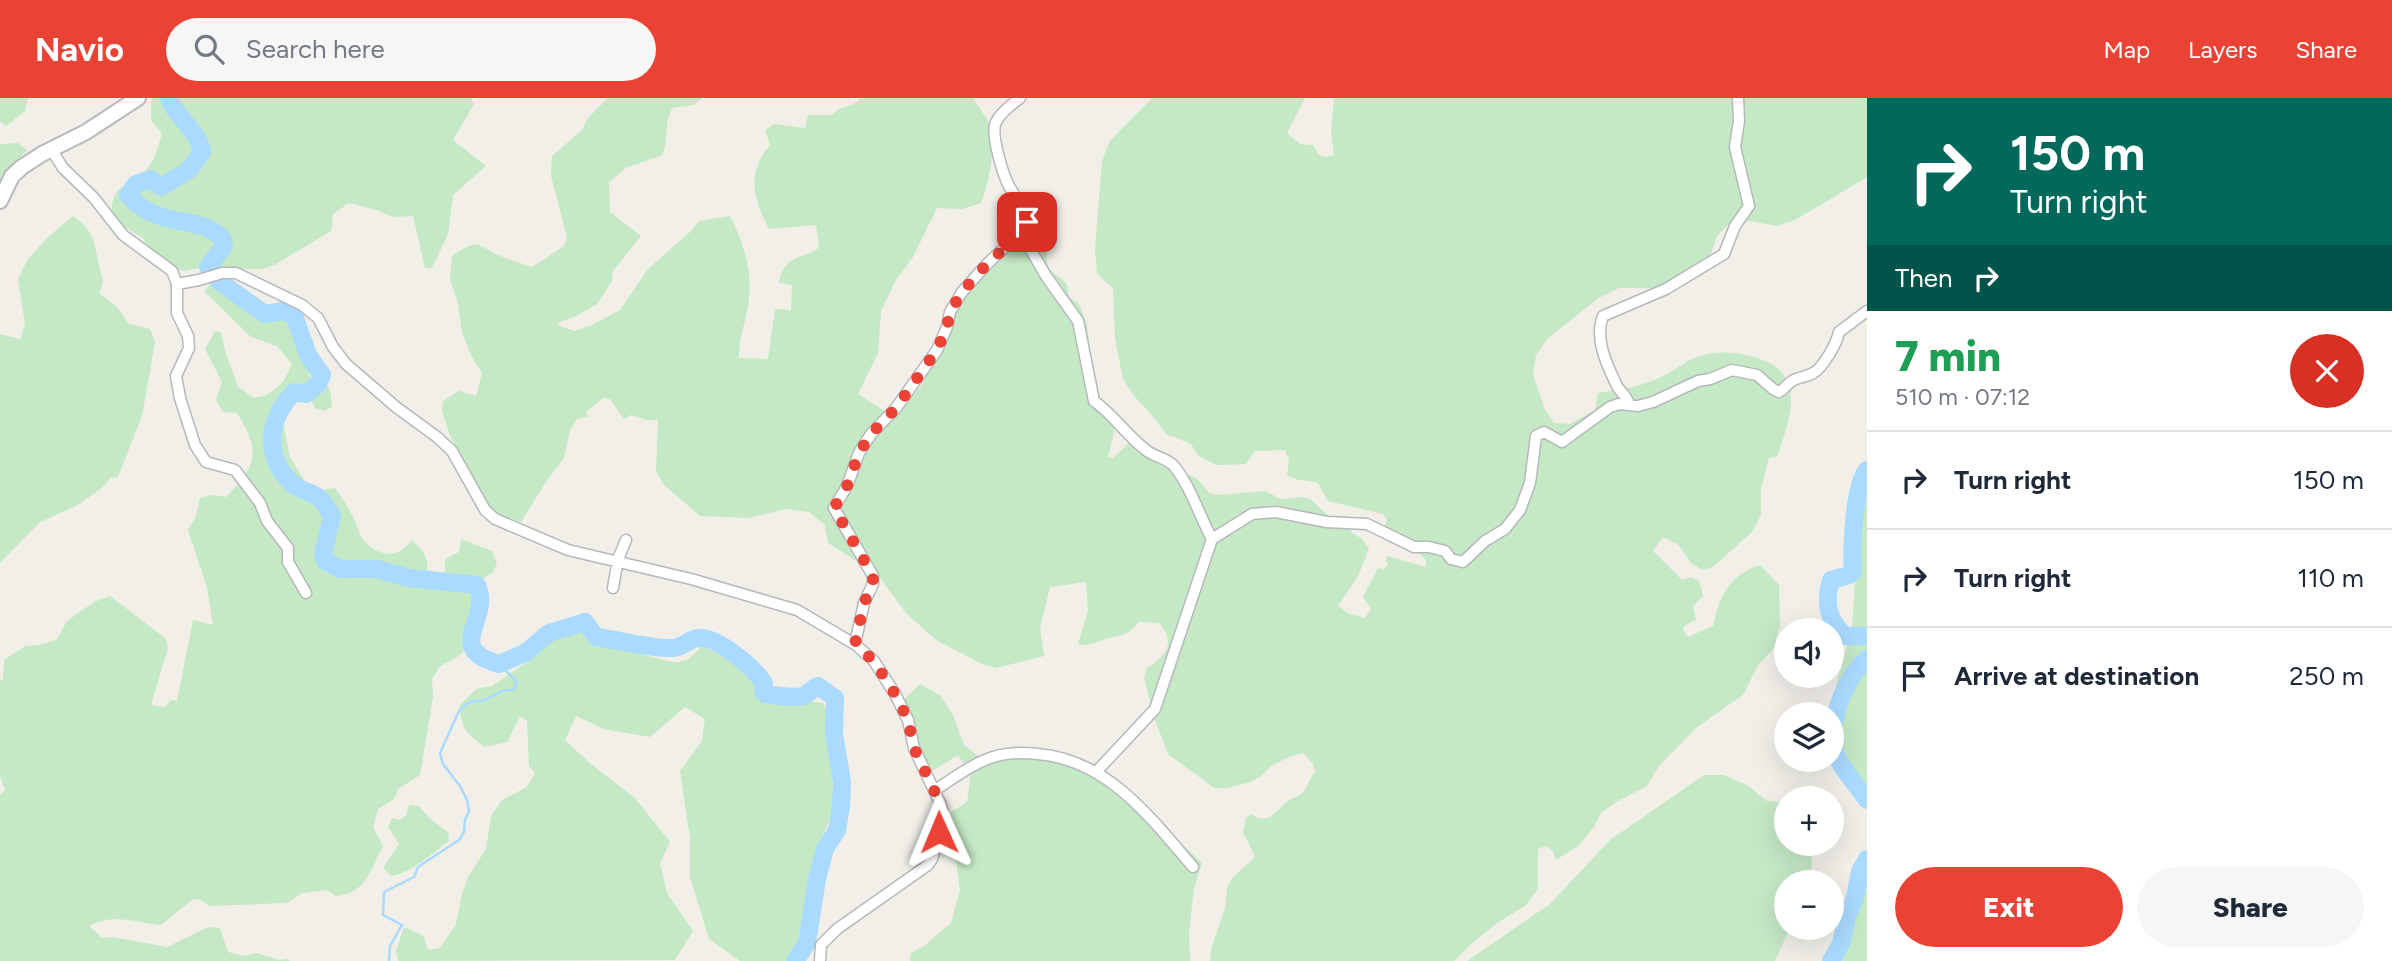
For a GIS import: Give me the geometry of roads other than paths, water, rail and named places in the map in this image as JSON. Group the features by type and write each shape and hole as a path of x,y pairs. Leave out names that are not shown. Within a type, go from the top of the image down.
{"street":[{"path":"0,201 15,172 51,149 86,132 138,98"},
{"path":"855,644 873,576 834,508 847,486 859,453 871,434 896,408 937,350 950,312 962,292 986,265 1021,233 1027,222 1004,174 994,129 996,120 1020,98"},
{"path":"1629,404 1628,399 1618,389 1604,353 1600,338 1603,316 1667,289 1724,254 1735,226 1749,206 1735,147 1739,121 1738,98"},
{"path":"51,149 63,168 94,198 123,235 172,271 177,284 177,313 188,336 188,348 176,376 195,445 206,462 234,470 260,503 267,520 288,548 288,562 306,593"},
{"path":"1021,233 1077,321 1094,401 1107,410 1145,450 1170,461 1189,489 1212,540"},
{"path":"177,284 222,273 245,276 312,312 346,364 452,451 490,515 535,538 568,550 691,579 797,610 855,644 874,661 908,720 914,748 943,813 935,849 928,866 836,929 821,945 820,961"},
{"path":"1097,771 1155,709 1212,540 1252,514 1276,512 1327,522 1367,524 1414,547 1445,551 1451,559 1463,562 1485,541 1505,528 1520,510 1530,483 1536,436 1544,432 1562,442 1610,407 1629,404 1638,406 1653,402 1698,381 1732,370 1757,376 1779,392 1791,382 1813,374 1823,365 1826,355 1836,344 1839,332 1867,311"},
{"path":"613,588 617,563 626,540"},
{"path":"935,790 986,759 1021,752 1054,755 1097,771 1119,788 1193,867"}],"waterway":[{"path":"169,98 196,137 202,152 189,170 161,187 151,179 136,184 128,195 152,213 211,230 222,238 224,246 208,267 220,282 265,314 283,311 294,315 308,355 322,375 318,384 306,394 294,392 285,403 274,427 273,451 284,474 297,487 321,500 332,516 323,554 325,561 340,569 377,569 409,578 477,585 479,609 471,641 474,650 482,657 499,664 525,653 549,633 585,622 596,637 655,647 676,648 698,638 706,639 725,647 752,669 764,683 765,694 800,697 818,686 835,698 834,733 842,782 841,807 837,830 825,849 817,879 807,943 795,961"},
{"path":"1867,470 1856,503 1853,571 1849,575 1831,580 1828,596 1831,617 1845,636 1867,636"},
{"path":"1867,659 1844,692 1838,706 1833,734 1838,759 1867,800"},
{"path":"389,961 390,946 402,925 383,915 384,892 414,877 418,867 459,840 464,832 469,811 467,800 443,764 440,753 459,711 469,702 485,700 516,686 516,681 499,664"},
{"path":"1831,961 1841,944 1860,871 1867,859"}]}
